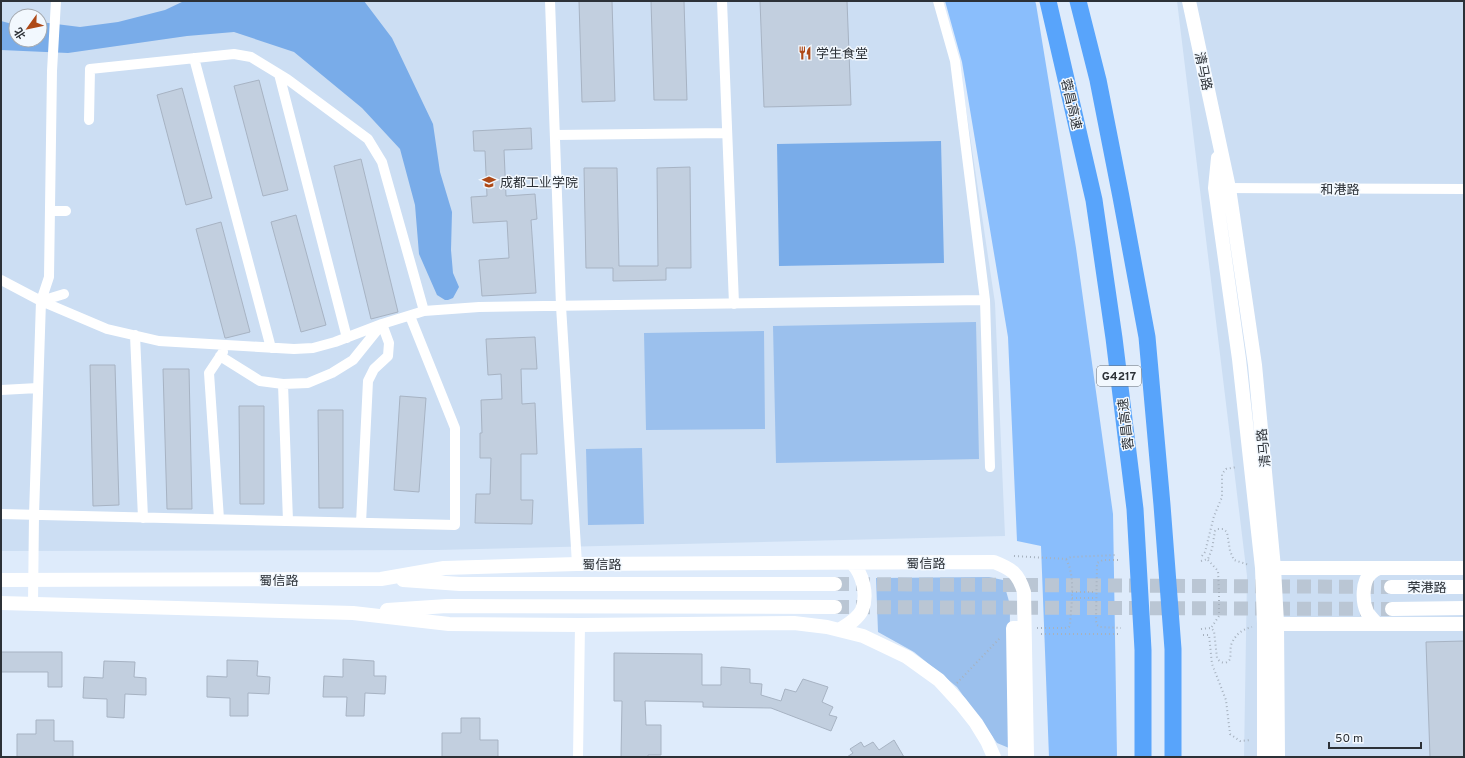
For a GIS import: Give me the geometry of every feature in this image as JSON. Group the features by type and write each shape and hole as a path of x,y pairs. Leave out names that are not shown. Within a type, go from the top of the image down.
{"highway":[{"name":"蓉昌高速","path":"1048,1 1094,200 1114,338 1135,509 1143,650 1143,757"},
{"name":"G4217","path":"1078,1 1103,103 1147,337 1162,505 1172,649 1173,757"}],"main road":[{"name":"清马路","path":"1189,1 1220,142 1222,188 1250,466 1268,568"},
{"name":"清马路","path":"1222,188 1255,365 1278,757"},
{"name":"蜀信路","path":"1,580 381,579 444,568 577,564 994,562 1005,566 1016,574 1020,579 1024,592 1027,757"},
{"path":"839,630 853,621 862,611 864,587 860,575 852,563"},
{"path":"1268,568 1464,568"},
{"path":"1377,624 1367,612 1364,602 1364,593 1365,582 1370,573 1379,568"},
{"path":"381,579 460,584 835,584"},
{"name":"荣港路","path":"1391,587 1464,587"},
{"path":"1,602 353,612 447,606 835,607"},
{"name":"荣港路","path":"1392,609 1464,608"},
{"path":"353,612 449,624 580,625 794,623 827,627 863,636 907,657 939,680 976,723 987,741 994,757"},
{"name":"清马路","path":"1264,757 1270,624"},
{"path":"1270,624 1464,624"},
{"path":"1015,757 1013,628 1024,628"}],"street":[{"path":"33,603 34,515 41,301 49,276 52,71 56,1"},
{"path":"550,1 561,306 577,564"},
{"path":"722,1 734,304"},
{"path":"938,1 955,61 985,300 990,467"},
{"path":"89,120 90,69 234,54 251,57 279,74 368,139 382,162 424,311"},
{"path":"194,58 270,348"},
{"path":"279,74 347,338"},
{"path":"555,135 727,133"},
{"name":"和港路","path":"1222,188 1464,189"},
{"path":"50,211 66,211"},
{"path":"1,280 41,301 107,329 158,340 227,346 294,349 313,348 347,338 382,324 424,311 479,307 985,300"},
{"path":"41,301 64,294"},
{"path":"1,514 455,525 455,428 410,316"},
{"path":"220,356 260,381 283,384 308,383 332,373 352,360 382,324"},
{"path":"361,523 368,381 374,369 388,356 389,343 382,324"},
{"path":"135,335 143,518"},
{"path":"219,519 209,373 227,346"},
{"path":"283,384 288,521"},
{"path":"1,390 38,388"},
{"path":"578,757 580,625"}],"path":[{"path":"1202,556 1205,552 1214,516 1222,497 1222,474 1226,469 1250,466"},
{"path":"1208,559 1212,549 1215,531 1217,529 1223,529 1227,532 1230,551 1234,560 1239,563 1268,568"},
{"path":"994,562 1008,556 1066,559 1072,557 1117,555"},
{"path":"1024,628 1069,628 1072,598 1070,566 1066,559"},
{"path":"1201,561 1208,559"},
{"path":"1202,629 1211,628 1219,616 1218,572 1208,559"},
{"path":"1118,560 1103,560 1097,563 1096,598 1098,625 1100,628 1122,628"},
{"path":"1071,592 1096,592"},
{"path":"1072,598 1096,598"},
{"path":"1211,628 1214,632 1217,658 1219,661 1224,663 1230,659 1231,645 1237,634 1243,629 1270,624"},
{"path":"1042,634 1121,634"},
{"path":"955,685 1003,635"},
{"path":"1203,635 1209,635 1212,664 1226,700 1230,734 1240,741 1264,740"}],"shaded area":[{"name":"成都工业学院","path":"1,1 943,1 959,62 995,303 1005,536 437,550 1,551"},
{"path":"184,1 364,1 392,38 433,124 440,172 452,212 451,250 453,273 459,287 453,298 445,300 437,295 419,254 415,205 400,149 362,108 294,52 234,32 187,36 68,53 1,50 1,21 8,23 8,48 48,48 48,23 80,27 118,22 165,10"},
{"path":"945,1 1035,1 1036,4 1076,248 1113,514 1117,757 1049,757 1041,546 1017,541 1008,337 962,62"},
{"path":"1177,1 1464,1 1464,757 1244,757 1247,576"},
{"path":"941,141 944,263 779,266 777,144"},
{"path":"976,322 979,459 776,463 773,326"},
{"path":"764,331 765,429 646,430 644,333"},
{"path":"642,448 644,524 588,525 586,449"},
{"path":"989,577 1003,580 1010,605 1009,748 997,743 957,687 914,652 878,632 876,578"}],"building":[{"path":"579,1 612,1 615,101 582,102"},
{"path":"651,1 684,1 687,100 654,100"},
{"name":"学生食堂","path":"760,1 847,1 851,105 764,107"},
{"path":"259,80 288,190 263,196 234,86"},
{"path":"182,88 212,198 186,205 157,95"},
{"path":"531,128 532,149 504,150 506,196 535,194 537,219 531,220 536,293 482,296 479,260 509,258 507,221 473,223 471,197 487,196 485,151 474,151 473,131"},
{"path":"361,159 398,312 371,319 334,166"},
{"path":"690,167 691,268 666,268 666,280 613,281 613,268 586,268 584,168 617,168 619,266 658,266 657,168"},
{"path":"296,215 326,325 301,332 271,222"},
{"path":"221,222 250,332 226,338 196,229"},
{"path":"535,337 537,369 521,369 522,404 535,403 537,454 521,454 521,500 533,500 532,524 475,523 476,494 490,494 491,458 480,458 480,433 482,433 481,400 502,399 501,374 488,375 486,339"},
{"path":"90,365 115,365 119,505 93,506"},
{"path":"163,369 189,369 192,509 167,509"},
{"path":"400,396 426,398 419,492 394,490"},
{"path":"239,406 264,406 264,504 240,504"},
{"path":"318,410 343,410 343,508 319,508"},
{"path":"1464,641 1464,757 1430,757 1426,642"},
{"path":"1,652 62,652 62,687 48,687 48,672 1,672"},
{"path":"614,653 702,654 702,685 721,685 721,667 750,669 750,683 762,684 761,695 781,701 785,689 796,692 803,679 828,687 822,702 833,707 829,715 837,717 831,731 771,708 703,707 703,702 645,701 646,725 661,725 661,755 648,755 648,757 621,757 622,701 614,701"},
{"path":"343,659 374,661 374,676 386,676 385,694 365,693 364,716 346,716 347,697 323,697 324,676 343,677"},
{"path":"227,660 258,661 257,676 270,677 269,694 248,693 248,716 230,716 230,698 207,697 207,676 227,677"},
{"path":"104,661 135,662 134,677 146,678 146,695 125,694 124,718 107,717 107,699 83,698 84,677 103,678"},
{"path":"461,718 480,718 480,740 498,740 498,757 442,757 442,733 461,733"},
{"path":"36,720 54,720 54,741 73,741 73,757 17,757 17,734 36,734"},
{"path":"894,740 904,757 847,757 853,753 850,749 861,742 864,747 873,742 879,750"}],"tunnel":[{"path":"835,584 1391,587"},
{"path":"835,607 1392,609"}],"place":[{"name":"学生食堂","path":"805,53"},
{"name":"成都工业学院","path":"489,182"}]}
